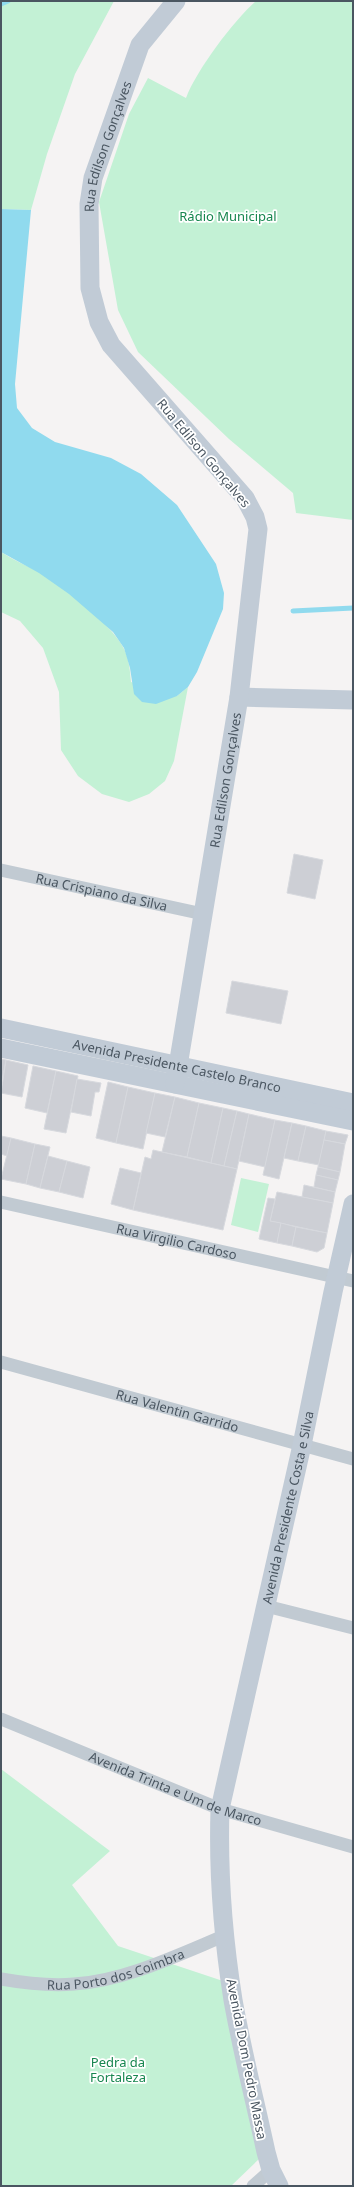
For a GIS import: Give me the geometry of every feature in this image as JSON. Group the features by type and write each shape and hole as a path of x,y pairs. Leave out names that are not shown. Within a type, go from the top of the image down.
{"street":[{"name":"Rua Edilson Gonçalves","path":"176,1 140,45 93,178 89,204 90,288 99,322 111,345 245,498 255,517 258,543 239,697 176,1075"},
{"path":"239,697 353,700"},
{"name":"Rua Crispiano da Silva","path":"1,870 203,914"},
{"name":"Avenida Presidente Castelo Branco","path":"1,1028 353,1121"},
{"name":"Avenida Presidente Castelo Branco","path":"1,1048 353,1103"},
{"name":"Rua Virgilio Cardoso","path":"1,1202 344,1279"},
{"name":"Avenida Presidente Costa e Silva","path":"220,1809 302,1445 344,1279 353,1204"},
{"name":"Rua Valentin Garrido","path":"1,1362 353,1459"},
{"path":"266,1606 353,1628"},
{"name":"Avenida Trinta e Um de Marco","path":"1,1719 220,1809 353,1847"},
{"name":"Avenida Dom Pedro Massa","path":"220,1809 220,1887 233,2000 275,2178"},
{"name":"Rua Porto dos Coimbra","path":"1,1979 74,1984 105,1979 177,1955 226,1935"},
{"path":"253,2186 275,2178"}],"green space":[{"path":"1,1 114,1 75,74 47,154 31,210 1,209"},
{"name":"Rádio Municipal","path":"256,1 353,1 353,520 296,513 293,493 229,439 138,352 118,310 99,202 129,114 148,78 186,98 198,74 216,46 237,20"},
{"path":"1,552 49,578 73,596 108,627 117,637 127,655 131,682 177,696 188,687 174,761 165,781 149,794 129,802 102,794 78,776 61,750 59,692 43,648 20,621 1,612"},
{"path":"241,1178 269,1184 258,1232 231,1225"},
{"name":"Pedra da Fortaleza","path":"1,1769 110,1851 72,1885 118,1946 223,1981 259,2159 231,2186 1,2186"}],"water":[{"path":"1,209 31,210 15,384 17,408 32,428 55,442 111,458 141,474 177,505 216,564 224,593 223,609 197,672 188,687 177,696 156,704 142,702 134,694 130,668 124,648 113,632 69,594 39,573 1,552"}],"building":[{"path":"294,854 323,860 315,899 287,893"},
{"path":"232,981 288,991 281,1024 226,1013"},
{"path":"1,1059 6,1060 1,1085"},
{"path":"6,1060 28,1065 22,1097 1,1093"},
{"path":"33,1066 56,1071 47,1113 25,1108"},
{"path":"56,1071 78,1076 66,1133 44,1129"},
{"path":"77,1079 101,1083 99,1092 95,1092 91,1116 71,1112"},
{"path":"108,1082 128,1087 116,1143 96,1138"},
{"path":"128,1087 155,1093 143,1149 116,1143"},
{"path":"155,1093 175,1097 165,1137 146,1133"},
{"path":"175,1097 199,1103 187,1157 162,1152"},
{"path":"199,1103 223,1108 211,1163 187,1157"},
{"path":"223,1108 237,1111 224,1166 211,1163"},
{"path":"237,1111 249,1114 237,1169 224,1166"},
{"path":"249,1114 275,1120 265,1167 239,1161"},
{"path":"275,1120 292,1123 279,1179 263,1175"},
{"path":"292,1123 306,1126 298,1161 284,1158"},
{"path":"306,1126 326,1131 319,1165 298,1161"},
{"path":"326,1131 348,1135 345,1144 324,1140"},
{"path":"1,1136 11,1138 7,1156 1,1154"},
{"path":"11,1138 35,1144 26,1184 1,1179"},
{"path":"324,1140 345,1144 340,1172 318,1167"},
{"path":"35,1144 50,1147 40,1188 26,1184"},
{"path":"153,1150 237,1169 223,1230 133,1210 145,1157 151,1159"},
{"path":"48,1156 67,1161 59,1192 40,1188"},
{"path":"67,1161 90,1167 83,1198 59,1192"},
{"path":"318,1167 340,1172 338,1180 316,1175"},
{"path":"120,1168 141,1173 133,1210 111,1204"},
{"path":"316,1175 338,1180 335,1192 314,1187"},
{"path":"304,1185 335,1192 333,1203 302,1197"},
{"path":"277,1192 333,1203 327,1233 270,1221"},
{"path":"268,1198 275,1199 270,1221 281,1223 277,1243 259,1239"},
{"path":"281,1223 296,1227 292,1246 277,1243"},
{"path":"296,1227 327,1233 324,1248 317,1252 292,1246"}],"waterway":[{"path":"1,4 8,1"},
{"path":"293,611 353,608"}]}
